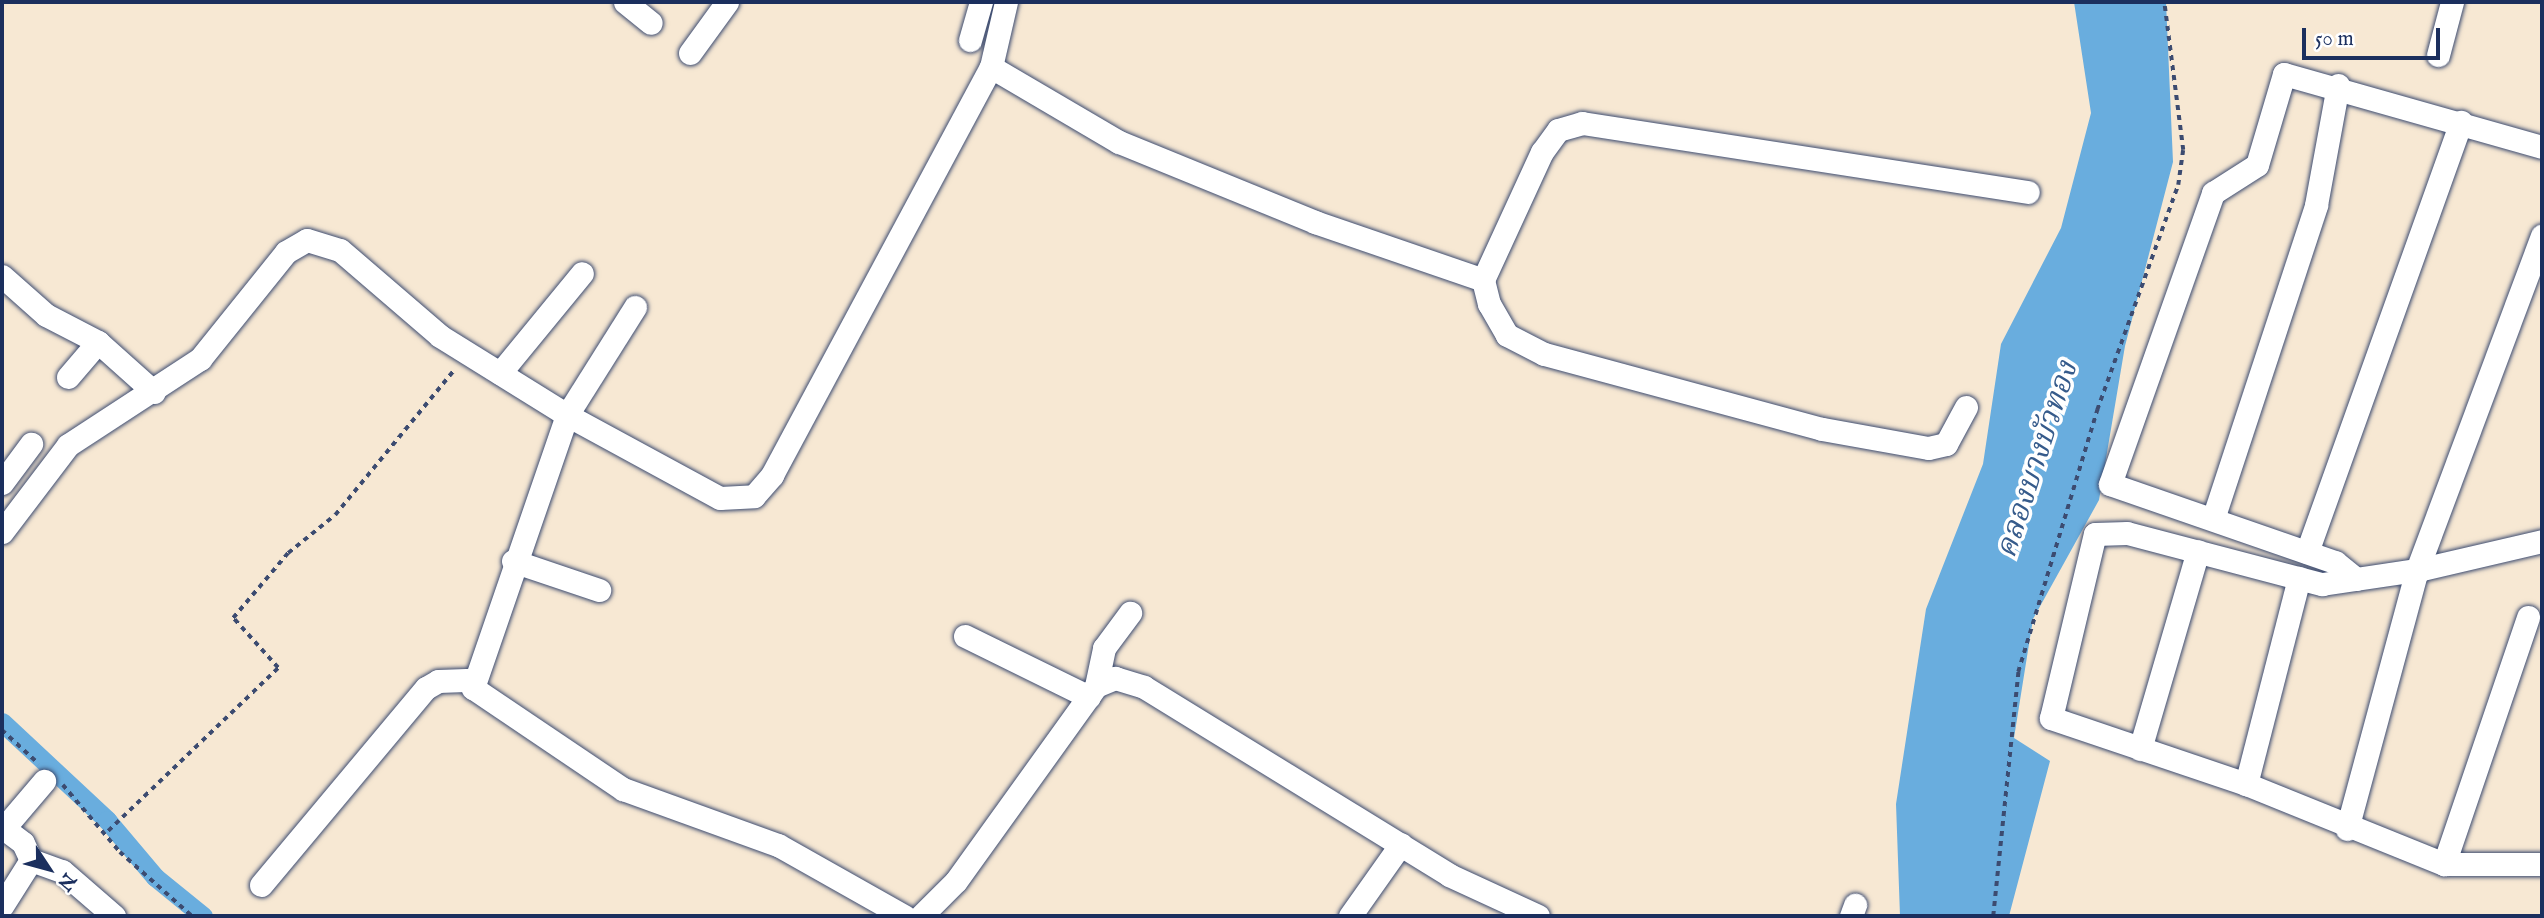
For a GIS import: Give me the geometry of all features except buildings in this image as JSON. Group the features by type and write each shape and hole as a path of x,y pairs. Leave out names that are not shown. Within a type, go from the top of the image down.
{"street":[{"path":"625,2 651,23"},
{"path":"690,53 727,2"},
{"path":"970,40 981,2"},
{"path":"2,532 68,445 154,392 200,359 286,252 307,240 340,250 467,354 567,415 720,498 754,496 772,475 992,67 1006,2"},
{"path":"2438,55 2452,2"},
{"path":"992,67 1119,142 1315,222 1483,279"},
{"path":"2356,579 2307,552 2110,484 2213,193 2257,165 2284,74 2338,85 2542,147"},
{"path":"2213,519 2316,205 2338,85"},
{"path":"2307,552 2461,122"},
{"path":"1966,407 1946,444 1928,447 1822,429 1544,354 1507,335 1489,304 1483,279 1542,152 1558,130 1581,123 2028,192"},
{"path":"2347,829 2417,570 2542,236"},
{"path":"500,373 582,273"},
{"path":"2,276 46,315 98,342 154,392"},
{"path":"635,307 567,415 473,680 476,694 623,789 778,845 904,916"},
{"path":"68,377 98,342"},
{"path":"2,483 31,444"},
{"path":"2542,541 2417,570 2322,583 2127,533 2095,534 2051,718 2246,784 2347,829 2444,864 2542,864"},
{"path":"2140,749 2199,551"},
{"path":"513,561 598,590"},
{"path":"2246,784 2300,578"},
{"path":"921,916 956,881 1092,692 1104,648 1130,612"},
{"path":"2444,864 2528,617"},
{"path":"965,636 1092,692"},
{"path":"1092,692 1115,678 1144,687 1401,844 1538,916"},
{"path":"261,885 426,688 473,680"},
{"path":"49,777 3,827 31,860 62,871 114,916"},
{"path":"1350,916 1401,844"},
{"path":"2,906 31,860"}],"path":[{"path":"1993,916 2018,672 2097,410 2178,185 2183,150 2164,2"},
{"path":"108,831 278,668 233,618 288,553 335,515 467,354"},
{"path":"2,730 108,831 120,852 192,916"}],"water":[{"name":"คลองบางบัวทอง","path":"2074,2 2166,2 2173,162 2125,346 2099,500 2033,619 2014,738 2050,761 2009,916 1900,916 1896,804 1926,609 1983,464 2001,344 2061,228 2091,113"}],"waterway":[{"path":"2,722 107,820 155,877 203,916"}]}
